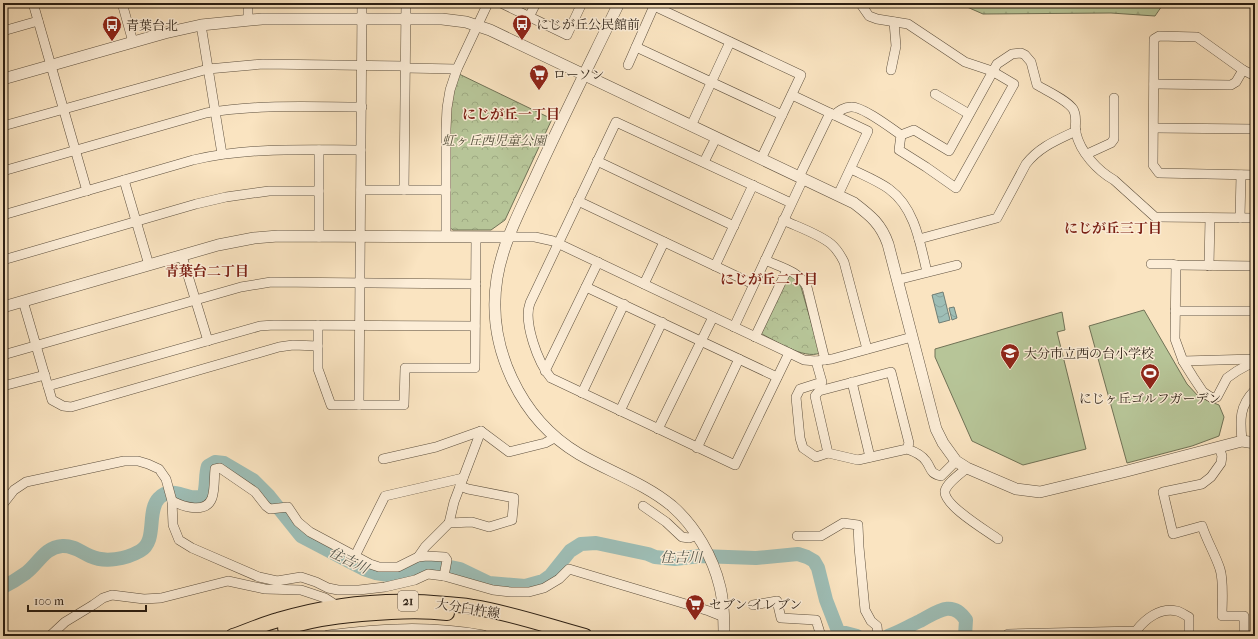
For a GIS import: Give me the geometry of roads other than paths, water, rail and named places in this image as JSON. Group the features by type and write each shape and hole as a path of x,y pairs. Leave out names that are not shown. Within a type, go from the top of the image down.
{"main road":[{"name":"大分臼杵線","path":"233,636 284,618 341,611 391,601 420,601 473,606 520,617 585,636"},
{"name":"大分臼杵線","path":"259,636 341,611 440,612 474,616 550,636"}],"street":[{"path":"33,3 87,191"},
{"path":"122,3 133,42"},
{"path":"248,3 248,19"},
{"path":"359,405 362,3"},
{"path":"404,190 406,3"},
{"path":"446,237 447,108 450,90 457,69 488,3"},
{"path":"501,3 567,35 582,3"},
{"path":"529,17 536,3"},
{"path":"619,3 558,128 508,237 501,259 496,292 495,314 500,346 510,374 520,393 538,419 556,437 583,456 635,482 660,497 673,507 697,535 712,563 720,587 724,617 724,636"},
{"path":"860,3 869,16 908,24 965,62 992,71 1014,84 956,188 926,166 899,150 901,135"},
{"path":"628,66 654,6 801,75 761,159"},
{"path":"3,79 165,33 201,25 248,19 406,19 454,20 466,22 584,75 838,195 854,203 875,220 884,233 936,429 942,443 956,461 967,468 1016,490 1040,492 1242,441 1255,443"},
{"path":"3,31 38,21"},
{"path":"891,70 896,46 894,22"},
{"path":"201,25 222,154"},
{"path":"1255,76 1243,70 1197,37 1159,36 1154,39 1153,166 1159,173 1255,175"},
{"path":"691,126 730,42"},
{"path":"636,46 782,115"},
{"path":"901,135 914,130 949,152 997,64 1012,54 1021,53 1031,62 1037,85 1068,104 1073,110 1076,118 1076,131 1081,146 1096,166 1114,180 1154,218 1255,218"},
{"path":"3,126 208,69 263,64 457,69"},
{"path":"1154,84 1231,86 1236,82 1243,70"},
{"path":"936,94 969,114"},
{"path":"792,95 868,131 838,195"},
{"path":"1087,154 1111,143 1114,139 1114,98"},
{"path":"3,171 215,112 274,106 362,107"},
{"path":"734,327 801,178 832,114 843,108 852,106 857,107 879,119 901,135"},
{"path":"789,353 735,465 551,378 545,371 531,338 528,307 616,122 791,203"},
{"path":"1154,128 1255,129"},
{"path":"919,239 997,218 1030,159 1049,144 1076,131"},
{"path":"704,162 716,138"},
{"path":"3,215 193,160 222,154 265,149 361,150"},
{"path":"319,150 319,237"},
{"path":"598,161 734,226"},
{"path":"851,169 887,188 898,197 911,217 919,239 927,272"},
{"path":"1240,218 1241,175"},
{"path":"124,180 148,265"},
{"path":"715,266 754,186"},
{"path":"361,190 446,190"},
{"path":"3,260 226,197 269,191 319,191"},
{"path":"578,201 754,284"},
{"path":"1209,266 1210,218"},
{"path":"783,220 822,238 831,244 839,253 844,262 868,349"},
{"path":"3,307 235,241 254,238 278,236 542,238 558,243 804,360 821,360 912,337"},
{"path":"318,325 318,369 331,405 404,405 405,368 475,368 476,237"},
{"path":"644,284 664,242"},
{"path":"182,256 208,341"},
{"path":"765,260 798,275 807,287 821,360 822,382 800,389 796,397 800,438 803,448 816,457 828,453 858,460 907,449 913,451 926,460 930,469 935,474 941,476 956,461"},
{"path":"545,371 598,262"},
{"path":"1151,264 1172,264 1176,266 1255,266"},
{"path":"897,280 958,265"},
{"path":"1176,266 1175,339 1183,361 1203,392 1212,398 1217,397 1228,378 1255,360"},
{"path":"755,337 787,270"},
{"path":"3,355 241,287 272,282 476,284"},
{"path":"586,287 777,377"},
{"path":"23,301 52,400 63,406 71,407 279,347 293,345 318,346"},
{"path":"582,393 624,304"},
{"path":"1175,311 1255,311"},
{"path":"658,429 713,317"},
{"path":"620,411 662,322"},
{"path":"48,386 260,326 475,326"},
{"path":"698,448 739,359"},
{"path":"1183,361 1255,360"},
{"path":"828,453 815,396 818,391 891,372 909,443 907,449"},
{"path":"3,386 45,375"},
{"path":"852,382 870,458"},
{"path":"1242,441 1242,409 1247,397 1255,390"},
{"path":"481,432 509,452 544,443 556,437"},
{"path":"383,458 436,447 481,432"},
{"path":"418,557 425,547 449,523 461,482 481,432"},
{"path":"1219,447 1222,456 1221,463 1211,477 1202,484 1163,492 1173,534 1202,526 1222,576 1222,616 1244,616 1244,636"},
{"path":"3,504 14,490 26,482 124,461 138,461 158,469 166,479 172,499 173,524 179,540 192,548 259,576 276,581 301,576 328,588 338,590 359,590 385,587 415,580 428,574 444,573 493,590 529,592 544,588 559,579 569,569 709,611 724,617"},
{"path":"172,499 178,504 189,507 199,508 205,506 211,500 215,469 220,468 247,485 270,509 288,507 298,522 310,532 370,564 388,568 398,567 418,557 445,557 447,560 444,573"},
{"path":"967,468 948,485 946,496 949,502 957,510 998,539"},
{"path":"449,523 472,522 488,527 512,520 514,498 468,490 461,482"},
{"path":"355,556 385,496 461,482"},
{"path":"643,506 666,522 682,538 689,538 697,535"},
{"path":"797,536 821,536 843,523 858,525 865,610 871,622 877,626 878,633"},
{"path":"50,636 65,622 103,598 112,596 144,599 160,598 228,581 265,589 301,590 325,598 341,611"},
{"path":"753,604 777,601 781,618 816,620 821,636"},
{"path":"1008,636 1008,634 1136,631 1145,619 1161,611 1176,611 1189,616 1189,636"},
{"path":"328,636 357,632 412,628 483,636"}],"water":[{"path":"943,292 950,320 939,323 932,295"},
{"path":"954,307 957,318 952,320 949,308"}],"waterway":[{"name":"住吉川","path":"3,587 26,573 42,556 56,547 66,546 77,549 96,558 109,560 122,558 140,551 149,540 153,510 159,498 170,492 193,497 204,495 208,466 215,462 224,463 253,480 269,496 301,536 364,569 376,573 399,575 426,564 436,564 460,569 489,583 525,586 543,581 550,576 570,551 581,544 596,543 648,554 655,557 675,559 700,556 756,558 798,554 814,561 818,568 826,600 838,631 857,636"},
{"name":"住吉川","path":"888,636 944,609 955,610 966,620 965,636"}],"place":[{"name":"にじが丘公民館前","path":"522,41"},
{"name":"青葉台北","path":"112,42"},
{"name":"ローソン","path":"539,91"},
{"name":"大分市立西の台小学校","path":"1010,370"},
{"name":"にじヶ丘ゴルフガーデン","path":"1150,390"},
{"name":"セブン-イレブン","path":"695,621"}],"district":[{"name":"にじが丘一丁目","path":"511,114"},
{"name":"にじが丘三丁目","path":"1113,228"},
{"name":"青葉台二丁目","path":"207,271"},
{"name":"にじが丘二丁目","path":"769,279"}],"park label":[{"name":"虹ヶ丘西児童公園","path":"494,140"}]}
